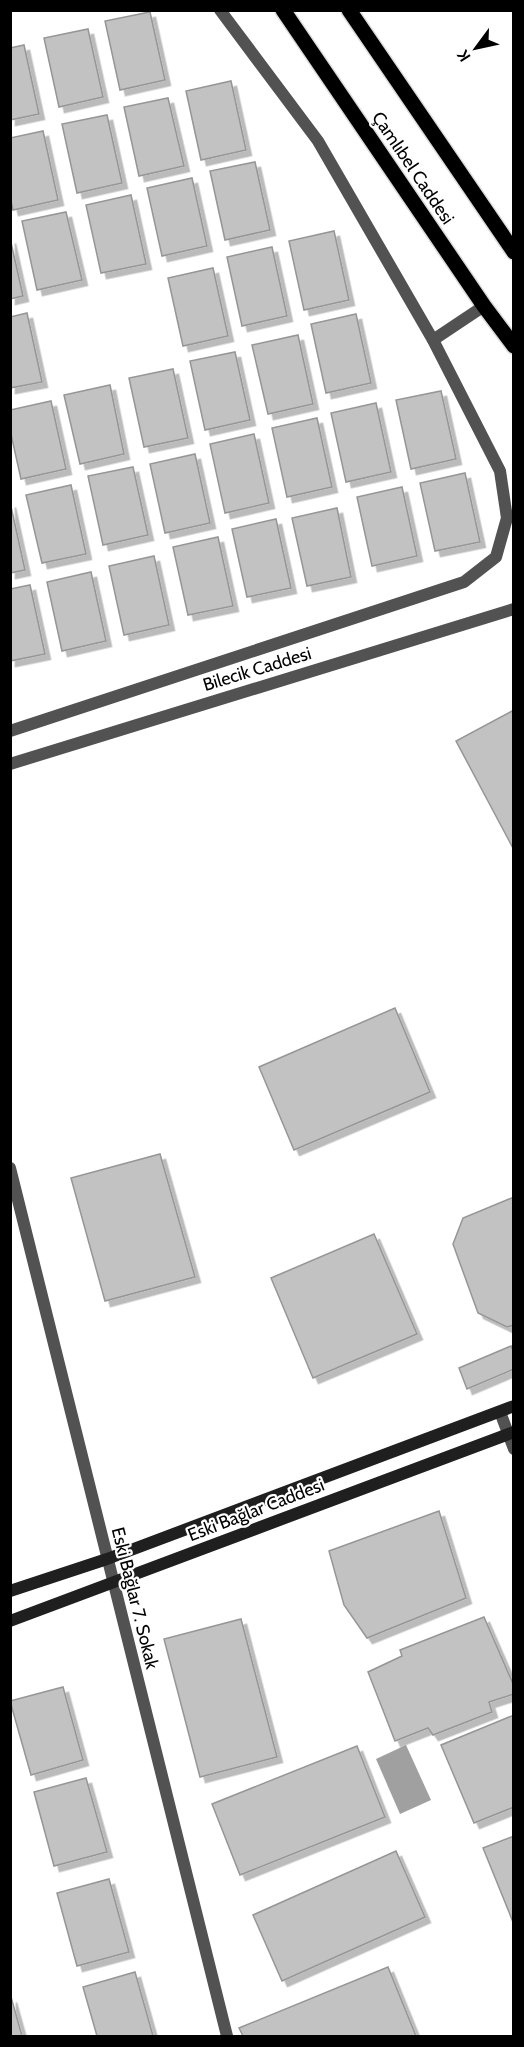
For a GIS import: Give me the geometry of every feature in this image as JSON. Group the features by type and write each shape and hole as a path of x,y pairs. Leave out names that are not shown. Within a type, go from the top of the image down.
{"main road":[{"name":"Çamlıbel Caddesi","path":"283,10 513,346"},
{"path":"349,10 513,252"}],"street":[{"path":"10,731 464,582 496,557 507,518 500,471 433,340 318,141 220,10"},
{"path":"433,340 484,306"},
{"name":"Bilecik Caddesi","path":"10,764 513,609"},
{"name":"Eski Bağlar 7. Sokak","path":"10,1168 227,2037"},
{"name":"Eski Bağlar Caddesi","path":"10,1591 107,1559 513,1406"},
{"path":"500,1412 511,1433 513,1449"},
{"name":"Eski Bağlar Caddesi","path":"10,1621 511,1433"}],"shaded area":[{"path":"406,1745 431,1800 400,1814 376,1759"}],"building":[{"path":"150,12 165,80 120,90 105,21"},
{"path":"88,29 103,97 59,107 44,38"},
{"path":"24,45 39,114 10,120 10,48"},
{"path":"231,81 246,150 201,160 186,91"},
{"path":"168,98 184,166 139,176 124,107"},
{"path":"107,115 122,183 77,193 62,124"},
{"path":"43,131 58,200 13,210 10,197 10,138"},
{"path":"255,162 270,230 225,240 210,171"},
{"path":"192,178 207,246 162,256 147,188"},
{"path":"131,195 146,264 101,273 86,205"},
{"path":"66,212 82,280 37,290 22,221"},
{"path":"334,231 349,300 304,310 289,241"},
{"path":"10,238 23,296 10,299"},
{"path":"272,247 287,316 242,326 227,257"},
{"path":"213,268 228,336 183,346 168,278"},
{"path":"27,313 42,382 10,388 10,317"},
{"path":"356,314 371,383 326,393 311,324"},
{"path":"298,335 313,404 268,414 252,345"},
{"path":"235,352 250,420 205,430 190,361"},
{"path":"173,369 188,438 144,447 129,378"},
{"path":"110,385 124,454 80,464 64,395"},
{"path":"441,391 456,459 411,469 396,400"},
{"path":"51,401 66,469 21,479 10,430 10,410"},
{"path":"376,403 391,472 346,482 331,413"},
{"path":"317,418 332,487 287,497 272,428"},
{"path":"254,434 269,503 225,513 210,444"},
{"path":"195,454 210,523 165,533 150,464"},
{"path":"133,467 148,535 103,545 88,476"},
{"path":"465,473 480,542 435,551 420,483"},
{"path":"71,485 86,554 42,563 26,495"},
{"path":"402,487 417,556 372,566 357,497"},
{"path":"10,502 25,570 10,573"},
{"path":"337,508 351,577 307,586 292,518"},
{"path":"276,519 291,588 247,597 232,529"},
{"path":"218,537 233,606 188,615 173,547"},
{"path":"154,556 169,625 124,635 109,566"},
{"path":"91,572 106,641 62,651 47,582"},
{"path":"30,585 45,654 10,661 10,589"},
{"path":"514,710 514,850 456,741"},
{"path":"395,1008 430,1092 294,1150 259,1067"},
{"path":"160,1154 195,1277 105,1301 71,1178"},
{"path":"514,1197 514,1325 507,1327 478,1313 453,1244 463,1218"},
{"path":"374,1234 417,1334 313,1378 271,1278"},
{"path":"511,1346 514,1352 514,1369 467,1389 459,1368"},
{"path":"439,1511 466,1598 367,1638 344,1605 329,1551"},
{"path":"484,1617 514,1686 514,1694 489,1702 492,1712 433,1735 428,1728 395,1741 368,1672 402,1656 400,1650"},
{"path":"241,1619 277,1757 200,1777 164,1639"},
{"path":"63,1687 83,1760 31,1775 10,1701"},
{"path":"514,1715 514,1807 474,1823 441,1745"},
{"path":"357,1746 385,1817 240,1875 212,1804"},
{"path":"86,1778 107,1852 54,1866 34,1792"},
{"path":"514,1836 514,1922 513,1922 483,1848"},
{"path":"396,1851 425,1917 282,1981 253,1915"},
{"path":"109,1879 129,1952 77,1966 57,1893"},
{"path":"388,1967 416,2036 243,2036 239,2028"},
{"path":"135,1972 153,2036 97,2036 83,1987"},
{"path":"11,1997 22,2036 10,2036"}]}
